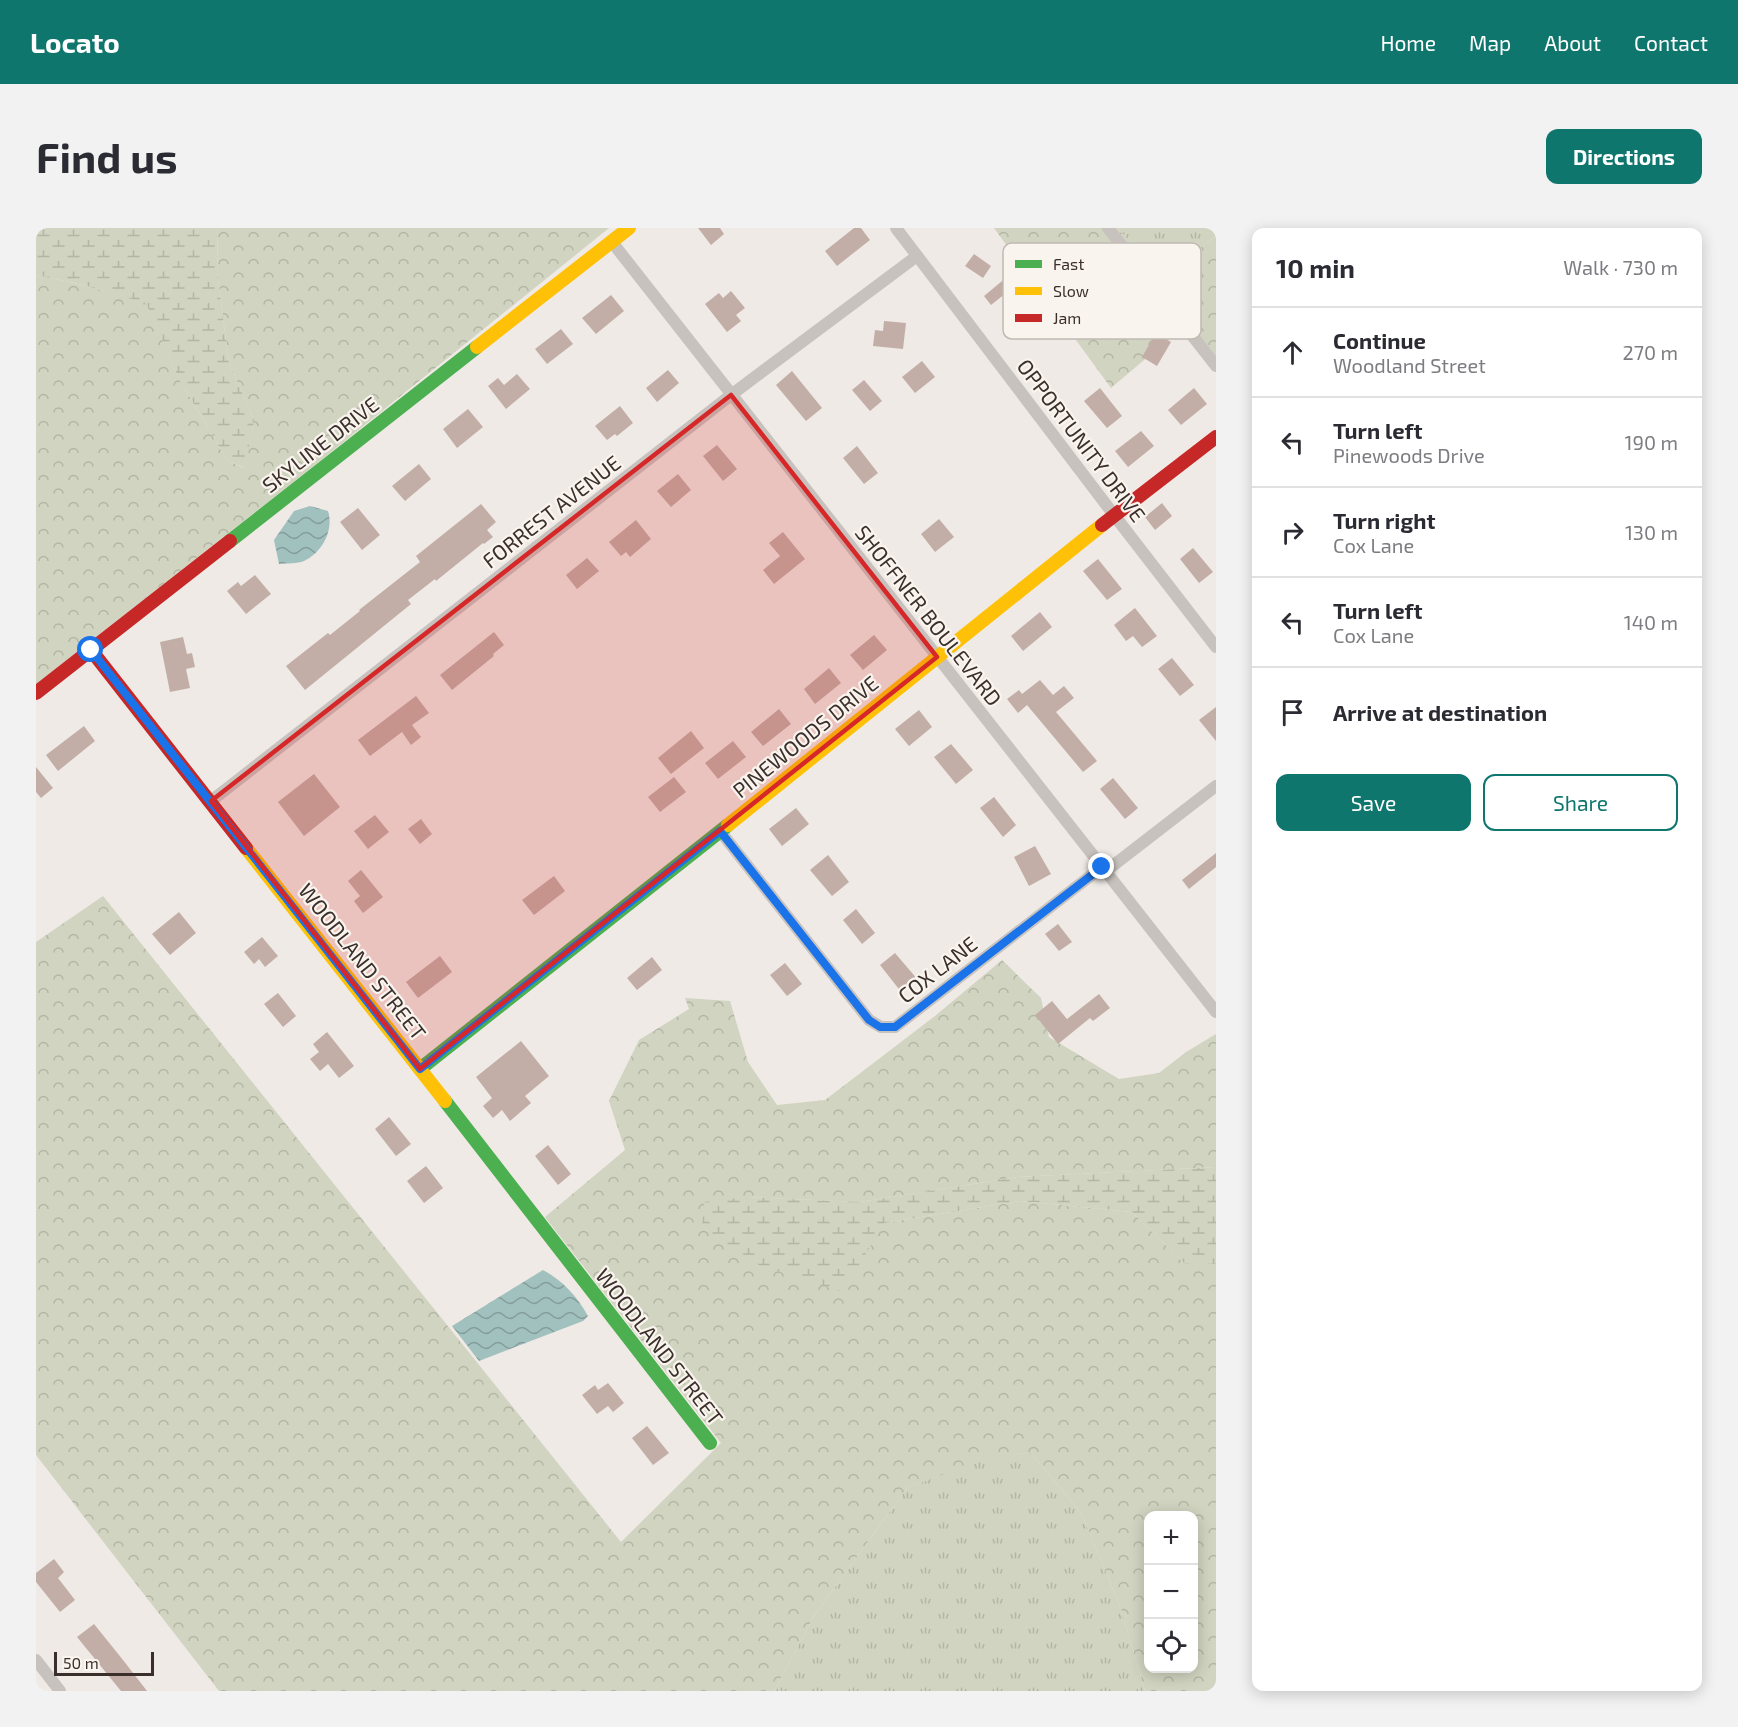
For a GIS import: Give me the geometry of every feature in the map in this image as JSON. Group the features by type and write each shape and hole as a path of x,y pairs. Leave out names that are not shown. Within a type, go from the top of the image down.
{"street":[{"name":"SKYLINE DRIVE","path":"36,693 629,228"},
{"name":"OPPORTUNITY DRIVE","path":"896,228 1216,647"},
{"path":"1108,228 1120,243"},
{"name":"SHOFFNER BOULEVARD","path":"612,242 1216,1012"},
{"name":"FORREST AVENUE","path":"211,801 731,395 917,255"},
{"path":"1195,339 1216,366"},
{"name":"PINEWOODS DRIVE","path":"420,1069 1114,515 1216,437"},
{"name":"WOODLAND STREET","path":"91,650 710,1443"},
{"path":"1104,869 1216,786"},
{"name":"COX LANE","path":"720,831 869,1020 880,1027 895,1027 1104,869"},
{"path":"36,1660 60,1691"}],"highlighted area":[{"path":"731,395 937,657 420,1069 211,801"}],"green space":[{"path":"36,228 217,228 218,279 229,363 254,420 245,468 227,460 178,377 146,303 83,285 36,275"},
{"path":"217,228 609,228 310,469 36,684 36,275 146,302 178,377 227,460 244,468 254,420 229,363 218,279"},
{"path":"994,228 1117,228 1131,243 1005,243"},
{"path":"1117,228 1216,228 1216,236 1201,247 1201,243 1131,243"},
{"path":"1216,236 1216,368 1193,339 1201,339 1201,247"},
{"path":"1075,339 1169,339 1111,388"},
{"path":"103,896 621,1542 721,1443 545,1217 625,1150 609,1101 639,1040 689,1009 685,998 730,1001 748,1062 777,1105 825,1100 935,1016 1002,960 1041,998 1049,1037 1119,1079 1159,1073 1186,1052 1216,1034 1216,1167 1017,1177 860,1202 747,1197 884,1223 1020,1201 1132,1212 1185,1264 1216,1264 1216,1691 1145,1691 1121,1609 1082,1514 1031,1453 994,1455 907,1488 814,1616 774,1691 219,1691 36,1455 36,942"},
{"path":"1216,1167 1216,1264 1185,1264 1132,1212 1020,1201 884,1223 843,1292 759,1265 702,1227 704,1202 747,1197 860,1202 1017,1177"},
{"path":"1031,1453 1082,1514 1121,1609 1145,1691 774,1691 814,1616 907,1488 994,1454"}],"water":[{"path":"310,506 328,511 328,532 322,546 304,561 279,564 274,540 294,511"},
{"path":"543,1270 569,1290 588,1316 583,1321 479,1361 452,1326"}],"building":[{"path":"698,228 720,228 724,234 711,245"},
{"path":"854,228 861,228 870,240 837,266 825,251"},
{"path":"974,254 991,266 983,278 965,266"},
{"path":"1003,280 1003,295 991,305 984,296"},
{"path":"731,291 745,308 736,315 741,321 727,332 705,304 719,293 723,298"},
{"path":"611,295 624,311 596,334 582,318"},
{"path":"884,321 906,323 903,349 873,346 875,330 883,331"},
{"path":"561,329 573,344 547,364 535,349"},
{"path":"1152,339 1166,339 1171,342 1157,366 1142,357"},
{"path":"922,361 935,377 915,393 902,377"},
{"path":"668,370 679,383 657,402 646,388"},
{"path":"792,371 822,408 806,421 776,385"},
{"path":"517,374 530,389 506,409 488,386 498,378 504,385"},
{"path":"864,380 882,401 870,411 852,390"},
{"path":"1100,388 1122,416 1107,428 1084,401"},
{"path":"1194,388 1207,404 1181,425 1168,410"},
{"path":"620,406 633,423 617,436 615,434 607,440 595,426"},
{"path":"468,409 483,427 457,448 443,429"},
{"path":"1141,431 1154,446 1128,467 1115,451"},
{"path":"717,445 737,469 723,481 703,456"},
{"path":"857,446 878,473 864,484 843,458"},
{"path":"419,464 431,479 405,501 392,486"},
{"path":"678,474 691,490 671,507 657,491"},
{"path":"1162,503 1172,516 1155,530 1145,517"},
{"path":"481,504 496,522 487,530 493,537 408,600 411,604 305,690 286,666 328,633 330,635 420,562 416,556"},
{"path":"358,508 380,535 362,550 340,522"},
{"path":"939,519 954,537 935,552 921,534"},
{"path":"636,520 651,539 630,557 626,552 621,556 609,542"},
{"path":"783,532 805,559 774,584 763,570 780,556 769,543"},
{"path":"1193,548 1213,572 1199,583 1180,559"},
{"path":"587,558 599,571 577,589 566,575"},
{"path":"1098,559 1122,589 1107,600 1083,571"},
{"path":"255,575 271,594 246,614 227,591 238,582 241,586"},
{"path":"1135,608 1157,636 1142,647 1133,636 1126,641 1114,625"},
{"path":"1040,612 1052,627 1023,651 1011,636"},
{"path":"494,632 504,645 452,690 440,675"},
{"path":"874,635 887,650 863,670 850,655"},
{"path":"183,637 187,654 192,653 195,667 186,669 190,688 170,692 160,642"},
{"path":"1172,658 1194,685 1180,696 1158,669"},
{"path":"829,668 841,683 815,704 804,689"},
{"path":"1040,680 1053,695 1064,686 1074,698 1056,712 1097,761 1083,772 1027,705 1018,713 1007,699 1019,690 1022,694"},
{"path":"416,696 429,713 412,725 421,737 411,745 402,732 370,756 358,740"},
{"path":"1216,707 1216,741 1199,720"},
{"path":"779,709 791,724 763,746 751,732"},
{"path":"919,710 932,727 909,746 895,729"},
{"path":"84,726 95,741 58,771 46,755"},
{"path":"691,731 704,748 671,774 658,758"},
{"path":"733,741 746,757 718,779 705,763"},
{"path":"951,744 973,770 956,784 934,757"},
{"path":"36,767 53,788 41,798 36,792"},
{"path":"314,774 340,807 304,836 278,802"},
{"path":"674,777 686,792 660,812 648,797"},
{"path":"1113,778 1138,808 1125,819 1100,789"},
{"path":"994,797 1016,825 1003,837 980,808"},
{"path":"796,808 809,824 782,846 769,829"},
{"path":"375,815 389,832 368,849 354,831"},
{"path":"421,819 432,834 420,844 408,829"},
{"path":"1035,846 1051,874 1029,886 1014,857"},
{"path":"1216,853 1216,867 1189,889 1182,880"},
{"path":"828,855 849,882 832,896 810,870"},
{"path":"361,870 383,897 363,913 354,901 360,896 348,881"},
{"path":"554,876 565,891 534,915 522,900"},
{"path":"856,909 875,933 862,944 843,920"},
{"path":"179,912 196,933 170,955 152,934"},
{"path":"1058,924 1072,942 1059,951 1045,934"},
{"path":"262,937 278,956 265,967 259,959 254,964 244,952"},
{"path":"895,953 918,980 902,993 880,965"},
{"path":"440,956 452,972 418,998 406,982"},
{"path":"652,957 662,970 637,990 627,978"},
{"path":"785,963 802,984 787,996 770,975"},
{"path":"278,993 296,1016 283,1027 264,1004"},
{"path":"1099,994 1110,1008 1093,1021 1090,1018 1058,1044 1035,1015 1052,1001 1067,1019"},
{"path":"327,1032 354,1066 339,1078 328,1064 320,1071 310,1059 319,1052 313,1044"},
{"path":"521,1041 549,1076 525,1096 531,1103 510,1121 502,1110 493,1118 483,1106 492,1098 476,1077"},
{"path":"389,1117 411,1144 396,1156 375,1129"},
{"path":"548,1145 571,1174 558,1185 535,1156"},
{"path":"426,1166 443,1188 424,1203 407,1181"},
{"path":"608,1383 624,1403 613,1412 608,1406 597,1414 582,1395 595,1385 598,1390"},
{"path":"647,1426 669,1453 653,1465 632,1438"},
{"path":"54,1559 64,1572 58,1578 75,1600 60,1612 36,1582 36,1573"},
{"path":"94,1624 147,1691 121,1691 77,1637"}],"traffic: fast":[{"path":"230,541 477,347"},
{"path":"420,1069 728,825"},
{"path":"445,1101 710,1443"}],"traffic: slow":[{"path":"477,347 629,228"},
{"path":"728,825 1102,525"},
{"path":"246,848 445,1101"}],"traffic: jam":[{"path":"1102,525 1216,437"},
{"path":"36,693 230,541"},
{"path":"91,650 246,848"}],"route":[{"path":"91,650 420,1069 720,831 869,1020 880,1027 895,1027 1102,867"}]}
